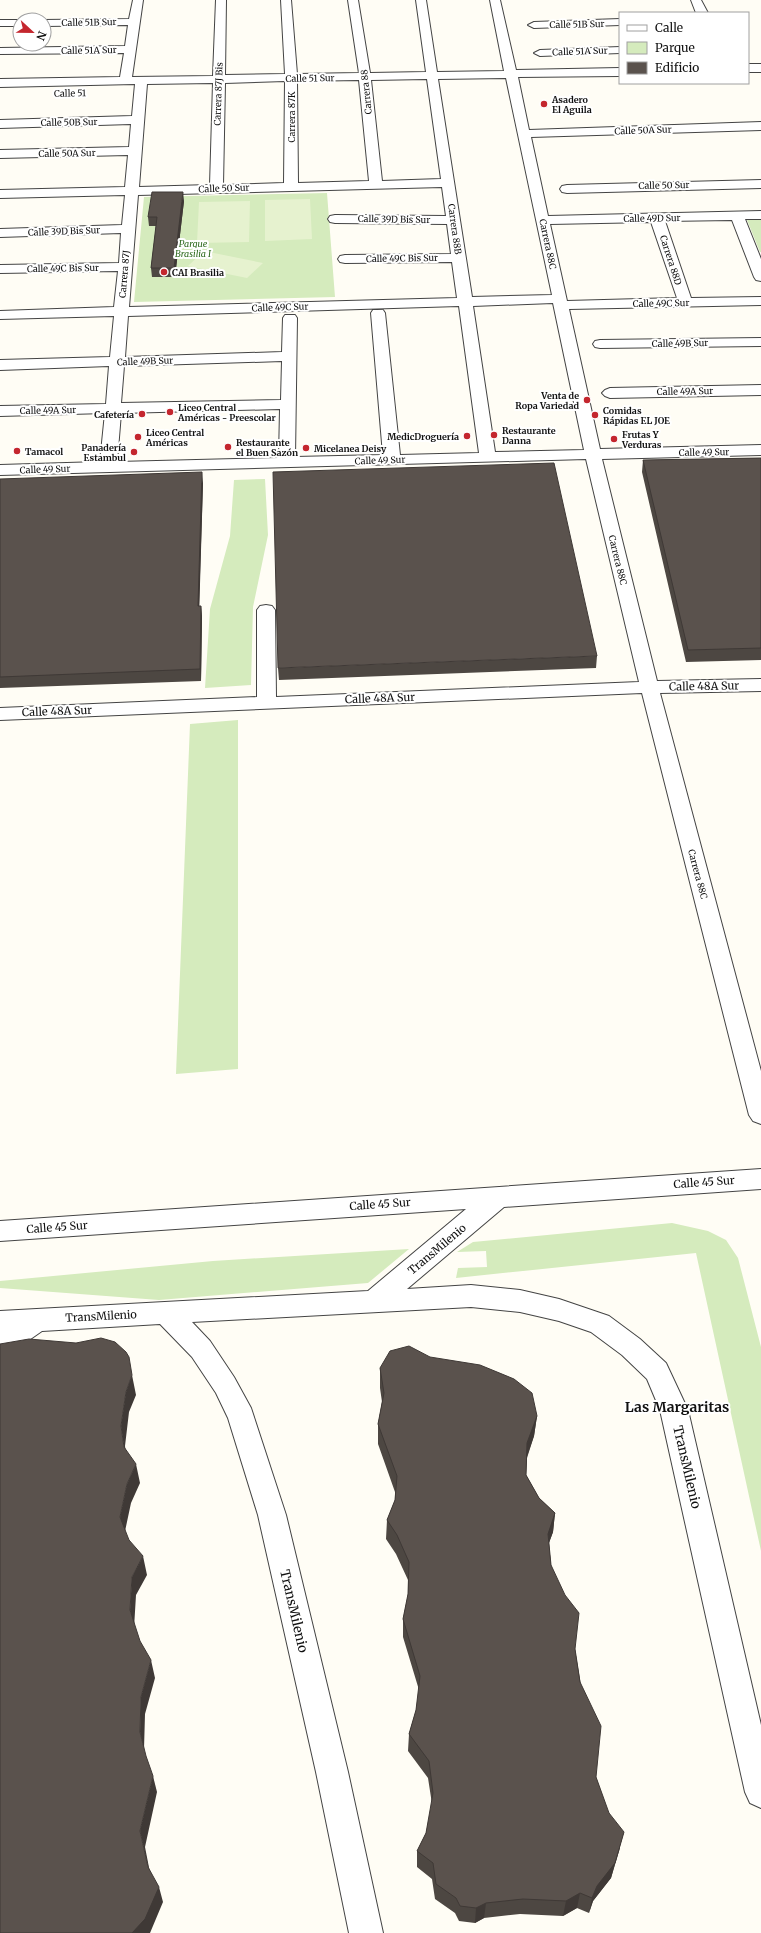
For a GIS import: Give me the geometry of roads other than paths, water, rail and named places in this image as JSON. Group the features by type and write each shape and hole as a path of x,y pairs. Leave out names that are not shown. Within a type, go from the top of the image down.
{"street":[{"path":"125,81 138,0"},
{"name":"Carrera 87J Bis","path":"216,189 221,0"},
{"name":"Carrera 87K","path":"286,0 291,78 291,187"},
{"name":"Carrera 88","path":"353,0 365,77 376,184"},
{"name":"Carrera 88B","path":"422,0 488,457"},
{"name":"Carrera 88C","path":"495,0 593,454 649,687 761,1115"},
{"path":"696,0 702,12"},
{"name":"Calle 51B Sur","path":"52,23 134,22"},
{"name":"Calle 51B Sur","path":"534,24 619,22"},
{"path":"0,23 12,23"},
{"name":"Calle 51A Sur","path":"0,51 130,49"},
{"name":"Calle 51A Sur","path":"540,53 619,50"},
{"path":"749,68 761,68"},
{"name":"Calle 51 Sur","path":"0,83 125,81 140,87 219,80 619,72"},
{"name":"Calle 51","path":"0,94 140,87"},
{"name":"Carrera 87J","path":"108,468 140,87"},
{"name":"Calle 50B Sur","path":"0,124 137,120"},
{"name":"Calle 50A Sur","path":"524,134 761,126"},
{"name":"Calle 50A Sur","path":"0,154 135,151"},
{"name":"Calle 50 Sur","path":"0,194 448,183"},
{"name":"Calle 50 Sur","path":"566,189 761,184"},
{"name":"Calle 49D Sur","path":"543,220 761,215"},
{"path":"737,216 757,255 761,277"},
{"name":"Carrera 88D","path":"657,218 685,302"},
{"name":"Calle 39D Bis Sur","path":"335,219 454,220"},
{"name":"Calle 39D Bis Sur","path":"0,233 128,229"},
{"name":"Calle 49C Bis Sur","path":"345,259 459,258"},
{"name":"Calle 49C Bis Sur","path":"0,269 125,267"},
{"name":"Calle 49C Sur","path":"0,315 465,301 685,302 761,300"},
{"path":"378,313 392,460"},
{"path":"286,463 290,318"},
{"name":"Calle 49B Sur","path":"600,344 761,342"},
{"name":"Calle 49B Sur","path":"0,365 290,356"},
{"name":"Calle 49A Sur","path":"610,392 761,390"},
{"name":"Calle 49A Sur","path":"0,411 288,404"},
{"name":"Calle 49 Sur","path":"0,470 108,468 218,472 286,463 761,450"},
{"path":"266,610 267,703"},
{"name":"Calle 48A Sur","path":"0,714 649,687 761,685"},
{"name":"Calle 45 Sur","path":"0,1231 761,1179"},
{"name":"TransMilenio","path":"374,1301 499,1196"},
{"name":"TransMilenio","path":"0,1322 471,1296 520,1301 559,1310 600,1324 631,1347 657,1371 674,1410 761,1792"},
{"path":"0,1306 37,1320"},
{"name":"TransMilenio","path":"166,1313 201,1349 225,1385 243,1424 272,1515 332,1772 366,1933"},
{"path":"0,1346 37,1320"}],"place":[{"name":"Asadero El Aguila","path":"544,104"},
{"name":"CAI Brasilia","path":"164,272"},
{"name":"Venta de Ropa Variedad","path":"587,400"},
{"name":"Liceo Central Américas - Preescolar","path":"170,412"},
{"name":"Cafetería","path":"142,414"},
{"name":"Comidas Rápidas EL JOE","path":"595,415"},
{"name":"Restaurante Danna","path":"494,435"},
{"name":"MedicDroguería","path":"467,436"},
{"name":"Liceo Central Américas","path":"138,437"},
{"name":"Frutas Y Verduras","path":"614,439"},
{"name":"Restaurante el Buen Sazón","path":"228,447"},
{"name":"Micelanea Deisy","path":"306,448"},
{"name":"Tamacol","path":"17,451"},
{"name":"Panadería Estambul","path":"134,452"}],"district":[{"name":"Las Margaritas","path":"677,1407"}],"park label":[{"name":"Parque Brasilia I","path":"193,248"}]}
